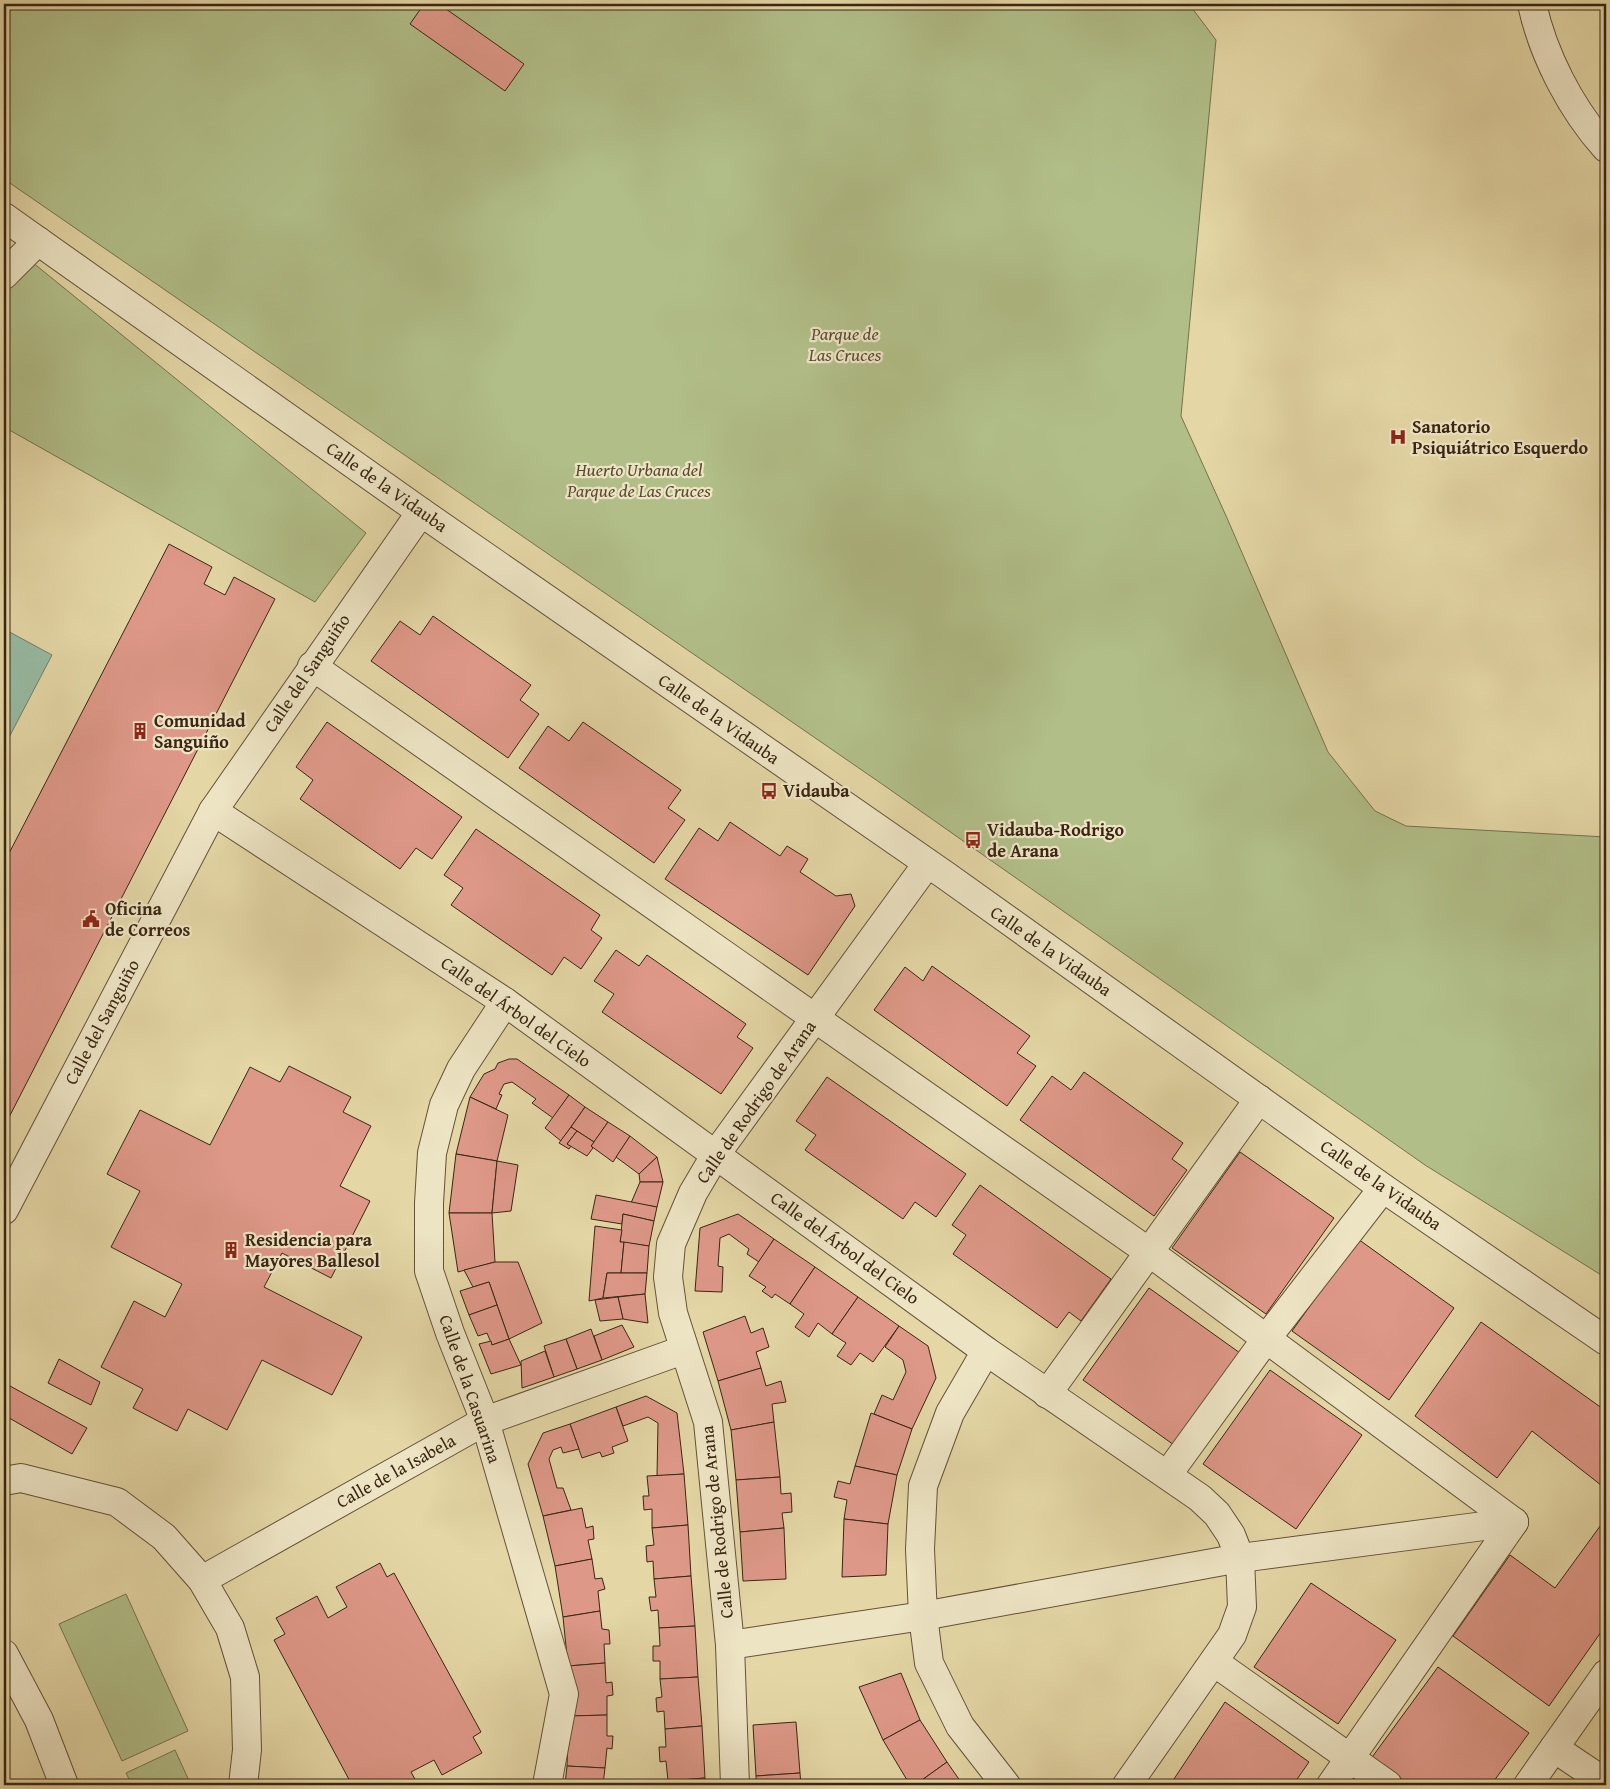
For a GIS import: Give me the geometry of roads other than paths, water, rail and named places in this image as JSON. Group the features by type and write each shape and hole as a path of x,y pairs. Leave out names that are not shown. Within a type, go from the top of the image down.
{"street":[{"path":"1532,4 1535,19 1556,72 1589,129 1606,148"},
{"name":"Calle de la Vidauba","path":"4,217 421,512 927,864 1383,1188 1606,1341"},
{"path":"4,276 38,241"},
{"name":"Calle del Sanguiño","path":"4,1210 213,811 312,666 421,512"},
{"path":"312,666 1149,1252 1514,1522"},
{"name":"Calle del Árbol del Cielo","path":"213,811 505,1002 1046,1394 1168,1474 1200,1498 1217,1514 1231,1535 1240,1558 1242,1607 1232,1635 1127,1785"},
{"name":"Calle de Rodrigo de Arana","path":"735,1785 730,1645 708,1422 683,1350 673,1313 668,1277 671,1244 692,1193 716,1154 927,864"},
{"name":"Calle de la Casuarina","path":"505,1002 461,1069 444,1105 432,1153 429,1203 429,1271 450,1333 485,1422 564,1694 547,1785"},
{"path":"1046,1394 1259,1099"},
{"path":"1168,1474 1266,1339 1383,1188"},
{"name":"Calle de la Isabela","path":"202,1580 485,1422 683,1350"},
{"path":"986,1351 950,1413 923,1486 920,1549 923,1616 929,1663 960,1726 1006,1785"},
{"path":"4,1481 21,1478 117,1502 164,1537 202,1580 230,1628 245,1676 246,1750 244,1785"},
{"path":"730,1645 923,1616 1240,1558 1514,1522"},
{"path":"1331,1785 1514,1522"},
{"path":"4,1654 39,1720 64,1785"},
{"path":"1214,1662 1388,1785"},
{"path":"1528,1785 1606,1674"},
{"path":"1554,1748 1606,1783"}],"place":[{"name":"Sanatorio Psiquiátrico Esquerdo","path":"1398,437"},
{"name":"Comunidad Sanguiño","path":"140,731"},
{"name":"Vidauba","path":"769,791"},
{"name":"Vidauba-Rodrigo de Arana","path":"973,840"},
{"name":"Oficina de Correos","path":"91,919"},
{"name":"Residencia para Mayores Ballesol","path":"231,1250"}],"park label":[{"name":"Parque de Las Cruces","path":"845,344"},
{"name":"Huerto Urbana del Parque de Las Cruces","path":"639,480"}]}
